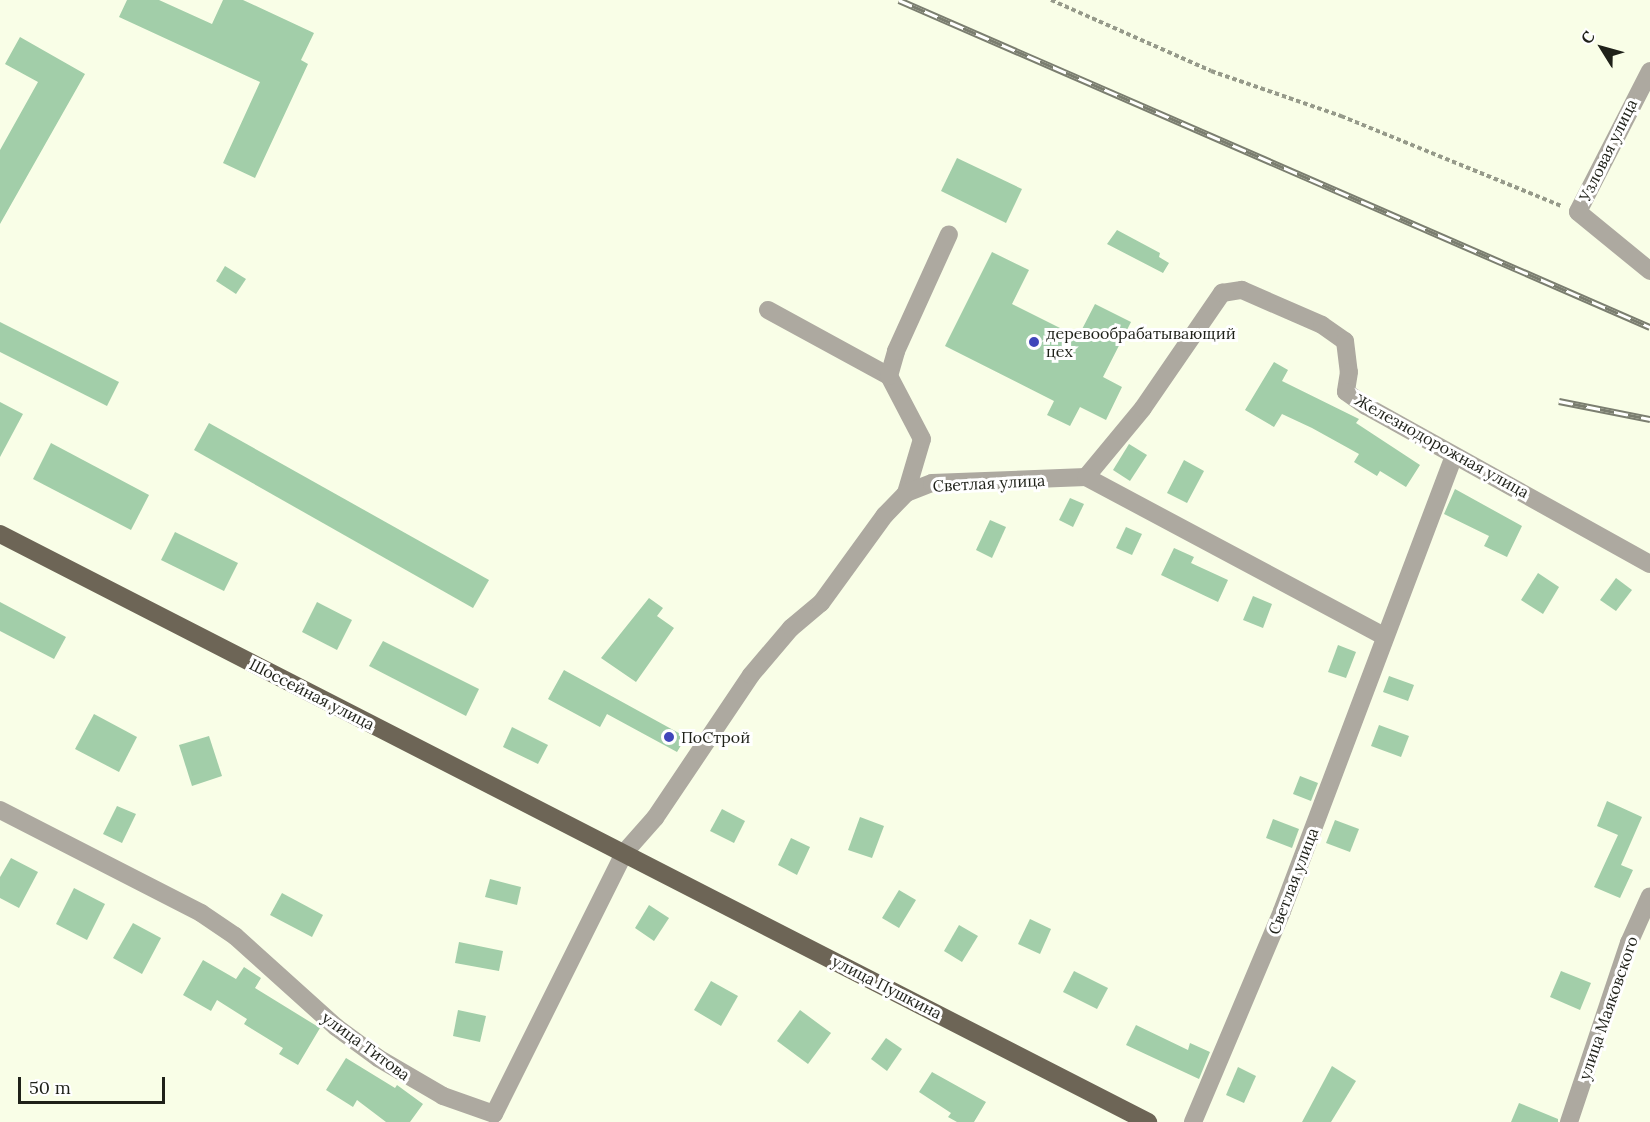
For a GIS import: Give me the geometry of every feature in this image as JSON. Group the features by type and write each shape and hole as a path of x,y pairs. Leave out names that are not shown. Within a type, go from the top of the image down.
{"main road":[{"name":"Шоссейная улица","path":"0,534 624,853"},
{"name":"улица Пушкина","path":"624,853 1148,1122"}],"street":[{"name":"Узловая улица","path":"1650,71 1578,212 1650,271"},
{"path":"889,376 896,351 949,234"},
{"name":"Железнодорожная улица","path":"1086,477 1143,408 1222,293 1242,290 1323,325 1345,341 1349,372 1346,392 1454,456 1600,533 1650,564"},
{"path":"768,310 889,376 922,439 906,493"},
{"name":"Светлая улица","path":"1193,1122 1282,911 1384,636 1454,456"},
{"path":"1086,477 1384,636"},
{"name":"Светлая улица","path":"624,853 655,818 751,675 791,628 821,603 885,515 906,493 932,483 1086,477"},
{"name":"улица Титова","path":"0,810 201,913 235,936 336,1027 378,1058 443,1096 495,1118 624,853"},
{"name":"улица Маяковского","path":"1569,1122 1629,943 1650,896"}],"path":[{"path":"1051,0 1211,70 1341,116 1578,212"}],"building":[{"path":"127,0 159,0 212,24 223,0 243,0 314,33 301,60 308,64 255,178 223,163 260,82 119,17"},
{"path":"20,37 85,74 0,224 0,150 38,82 5,64"},
{"path":"957,158 1022,189 1006,223 941,191"},
{"path":"1117,230 1160,253 1159,257 1169,263 1163,273 1107,244"},
{"name":"деревообрабатывающий цех","path":"992,252 1029,270 1012,304 1078,337 1095,304 1131,322 1103,377 1122,387 1106,420 1080,407 1070,426 1047,415 1054,401 945,346"},
{"path":"225,266 246,279 236,294 216,281"},
{"path":"0,322 119,382 107,406 0,352"},
{"path":"1274,362 1288,370 1282,381 1359,419 1356,423 1420,465 1406,487 1380,471 1377,476 1354,462 1359,454 1312,428 1282,414 1274,427 1245,410"},
{"path":"0,402 23,414 0,457"},
{"path":"209,423 489,580 473,608 194,450"},
{"path":"51,443 149,495 131,530 33,479"},
{"path":"1129,444 1147,455 1130,481 1113,470"},
{"path":"1184,460 1204,471 1187,503 1167,493"},
{"path":"1455,489 1522,526 1507,557 1484,546 1489,536 1444,514"},
{"path":"1070,498 1084,504 1073,527 1059,520"},
{"path":"990,520 1006,527 992,558 976,550"},
{"path":"1126,527 1142,534 1132,555 1116,548"},
{"path":"175,532 238,563 224,591 161,560"},
{"path":"1174,548 1194,557 1191,563 1228,580 1218,602 1161,575"},
{"path":"1538,573 1559,587 1543,614 1521,600"},
{"path":"1616,578 1632,590 1616,611 1600,600"},
{"path":"1253,596 1272,604 1263,628 1243,620"},
{"path":"649,598 663,608 657,616 674,628 636,682 601,658"},
{"path":"0,602 66,637 54,659 0,631"},
{"path":"317,602 352,620 337,650 302,632"},
{"path":"383,641 479,689 466,716 369,666"},
{"path":"1338,645 1356,652 1346,678 1328,672"},
{"path":"564,670 686,737 677,752 607,714 600,727 548,699"},
{"path":"1389,676 1414,685 1408,701 1383,692"},
{"path":"94,714 137,737 119,772 75,749"},
{"path":"1379,725 1409,736 1401,757 1371,746"},
{"path":"512,727 548,745 538,764 503,747"},
{"path":"209,736 222,776 192,786 179,745"},
{"path":"1300,776 1318,783 1311,801 1293,794"},
{"path":"1607,801 1642,817 1621,865 1633,870 1620,898 1594,887 1618,835 1597,826"},
{"path":"117,806 136,814 122,843 103,834"},
{"path":"722,809 745,821 734,843 710,831"},
{"path":"860,817 884,826 872,858 848,850"},
{"path":"1273,819 1299,829 1292,848 1266,838"},
{"path":"1335,820 1359,829 1350,852 1326,843"},
{"path":"791,838 810,847 797,875 778,865"},
{"path":"11,858 38,872 19,908 0,898 0,877"},
{"path":"490,879 521,887 517,905 485,897"},
{"path":"74,888 105,904 87,940 56,924"},
{"path":"899,890 916,900 899,928 882,918"},
{"path":"282,893 323,915 312,937 270,915"},
{"path":"649,905 669,918 654,941 635,928"},
{"path":"1030,919 1051,929 1040,954 1018,944"},
{"path":"133,923 161,938 142,974 113,958"},
{"path":"959,925 978,936 962,962 944,951"},
{"path":"459,942 503,951 499,971 455,963"},
{"path":"203,960 236,979 244,967 261,978 255,988 320,1028 298,1065 279,1054 283,1048 244,1024 247,1019 217,1000 211,1011 183,995"},
{"path":"1074,971 1108,988 1097,1009 1063,992"},
{"path":"1561,971 1591,983 1580,1010 1550,997"},
{"path":"711,981 738,996 721,1026 694,1010"},
{"path":"458,1010 486,1016 480,1042 453,1036"},
{"path":"800,1010 831,1033 808,1064 777,1041"},
{"path":"1136,1025 1188,1050 1190,1043 1210,1052 1199,1079 1126,1045"},
{"path":"886,1038 902,1049 887,1071 871,1059"},
{"path":"346,1058 395,1088 397,1085 423,1104 410,1122 386,1122 357,1100 353,1107 326,1090"},
{"path":"1332,1066 1356,1081 1331,1122 1302,1122"},
{"path":"1238,1067 1256,1076 1244,1103 1226,1095"},
{"path":"932,1072 986,1102 974,1122 957,1122 948,1117 951,1113 919,1092"},
{"path":"1519,1103 1558,1119 1558,1122 1511,1122"}],"railway":[{"path":"899,0 1650,327"},
{"path":"1559,401 1650,419"}],"place":[{"name":"деревообрабатывающий цех","path":"1034,342"},
{"name":"ПоСтрой","path":"669,737"}]}
